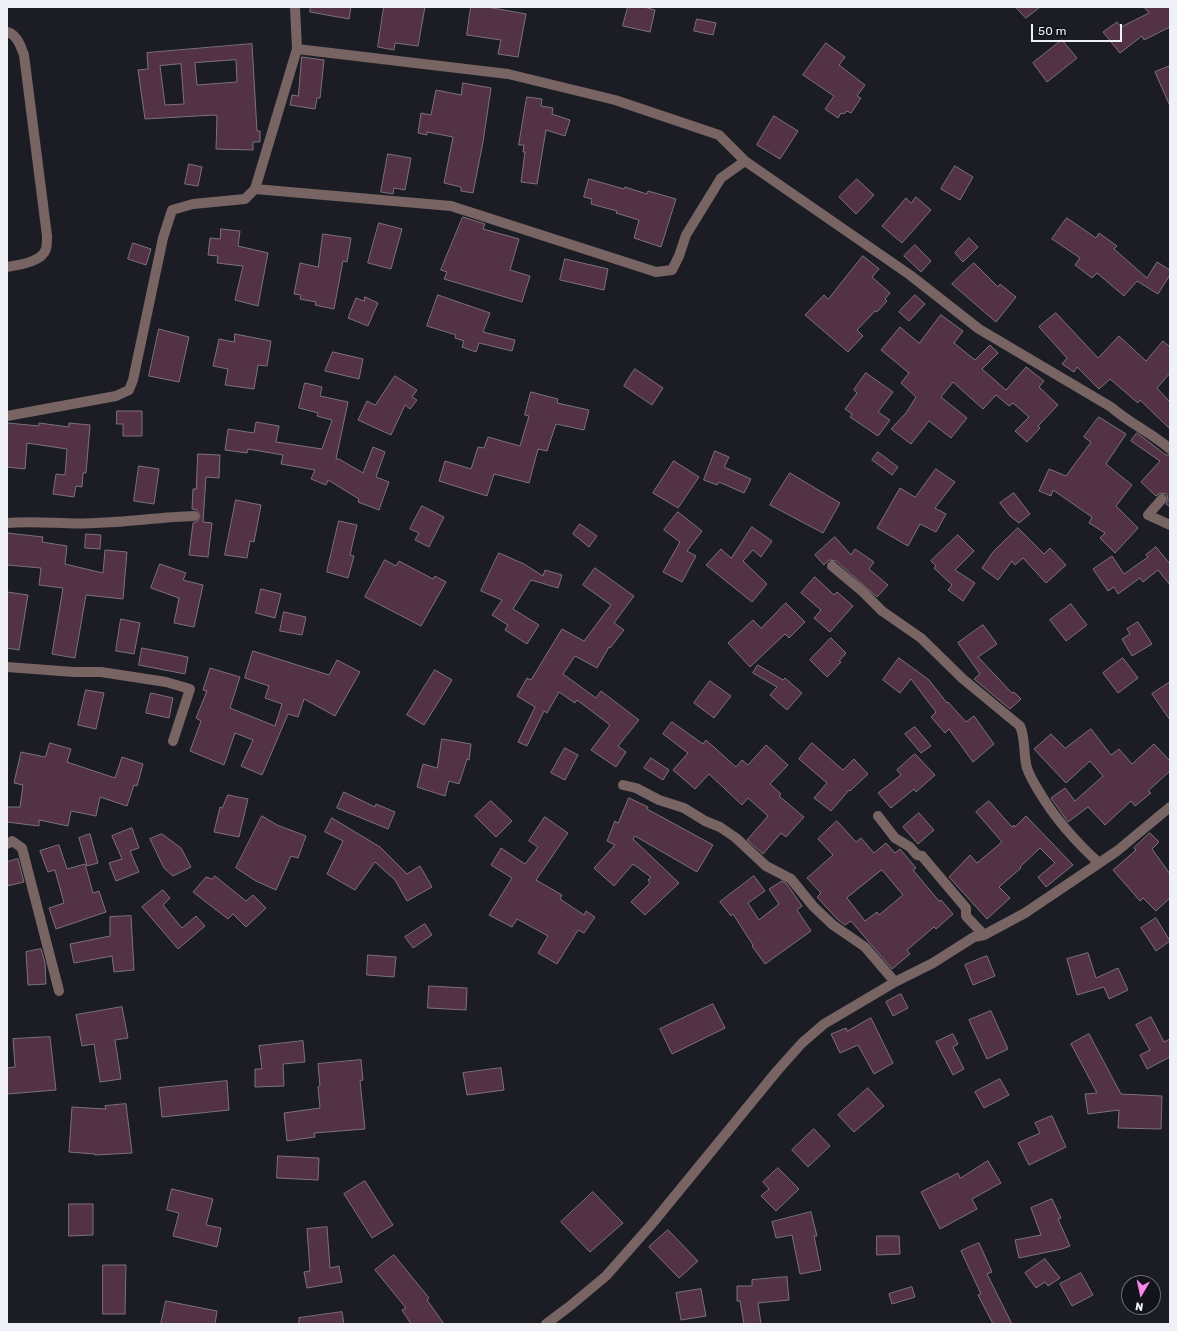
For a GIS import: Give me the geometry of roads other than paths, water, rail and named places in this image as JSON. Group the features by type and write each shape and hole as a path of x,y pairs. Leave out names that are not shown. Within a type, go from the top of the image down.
{"street":[{"path":"7,416 116,396 129,390 133,380 163,238 172,210 193,204 222,203 244,199 254,189 297,48 295,7"},
{"path":"7,32 11,33 18,40 24,55 47,236 46,250 40,256 30,262 7,267"},
{"path":"297,48 508,74 615,100 719,135 745,161 910,275 979,330 1111,407 1124,418 1155,436 1170,449"},
{"path":"254,189 452,206 656,272 672,270 679,256 686,235 721,178 745,161"},
{"path":"1162,499 1148,515 1170,524"},
{"path":"7,523 40,521 95,523 155,517 194,516"},
{"path":"832,566 863,592 882,611 921,638 963,680 1020,726 1024,734 1027,768 1032,780 1051,811 1072,838 1099,864"},
{"path":"7,667 74,672 101,672 166,682 190,689 174,741"},
{"path":"623,785 636,788 659,800 684,808 705,821 720,827 736,838 766,866 791,879 813,906 833,925 865,947 895,982"},
{"path":"546,1324 606,1276 652,1225 777,1071 802,1043 824,1024 895,982 933,963 974,937 984,935 1025,913 1117,851 1170,807"},
{"path":"878,816 895,838 910,847 917,855 922,856 966,908 966,916 984,935"},
{"path":"7,844 12,841 22,848 59,991"}]}
